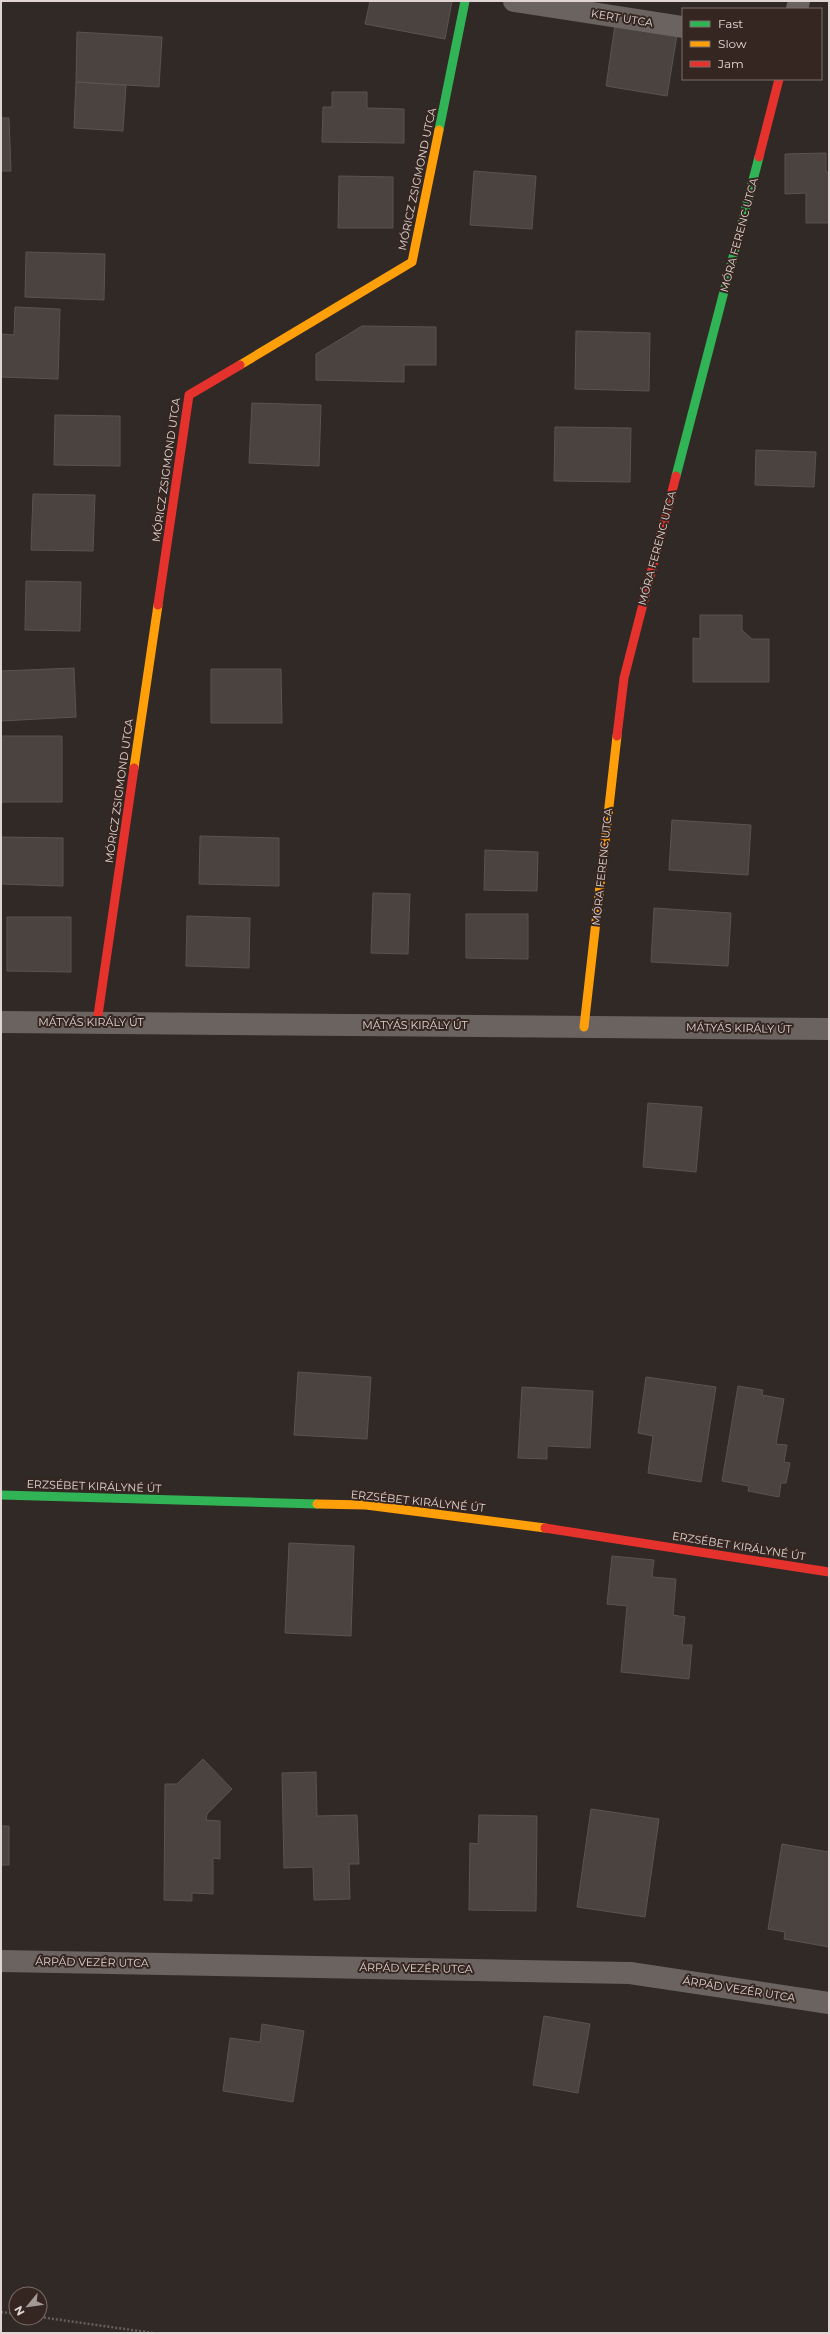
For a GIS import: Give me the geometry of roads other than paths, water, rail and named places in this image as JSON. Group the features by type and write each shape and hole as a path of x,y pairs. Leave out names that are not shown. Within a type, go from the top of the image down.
{"street":[{"name":"MÓRICZ ZSIGMOND UTCA","path":"97,1022 189,395 412,262 465,1"},
{"name":"KERT UTCA","path":"514,1 682,27"},
{"name":"MÓRA FERENC UTCA","path":"584,1027 624,678 779,80"},
{"name":"MÁTYÁS KIRÁLY ÚT","path":"1,1022 829,1029"},
{"name":"ERZSÉBET KIRÁLYNÉ ÚT","path":"1,1495 366,1505 533,1526 829,1572"},
{"name":"ÁRPÁD VEZÉR UTCA","path":"1,1961 630,1972 829,2003"}]}
